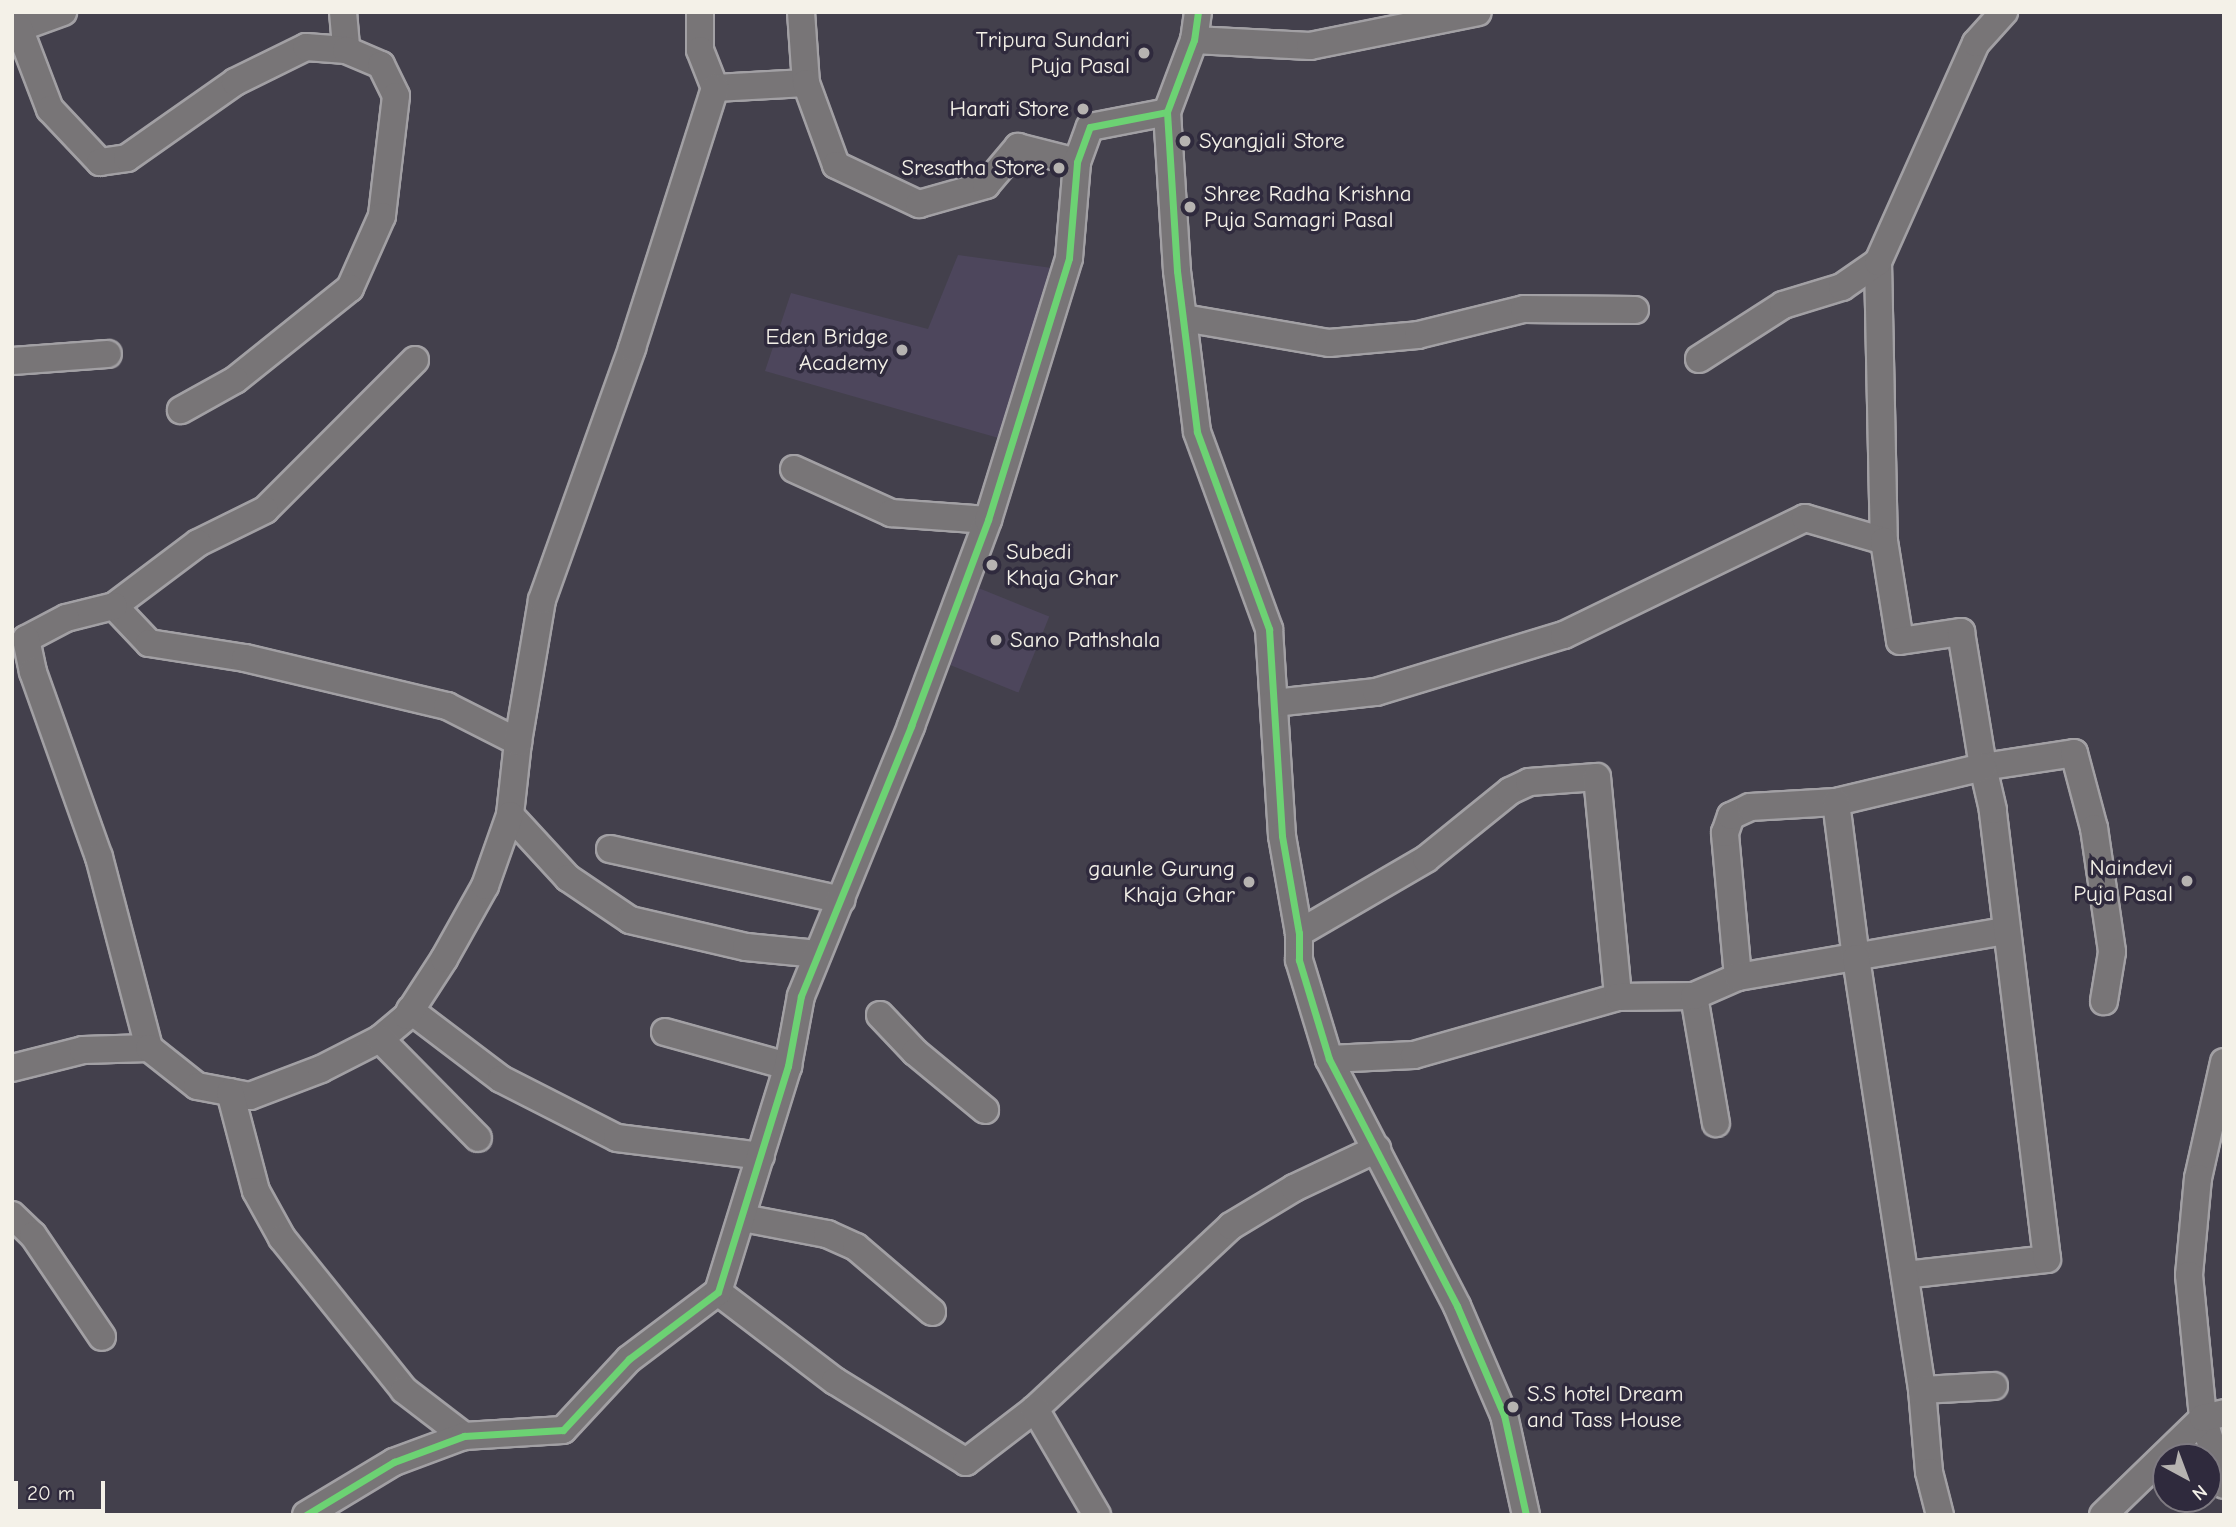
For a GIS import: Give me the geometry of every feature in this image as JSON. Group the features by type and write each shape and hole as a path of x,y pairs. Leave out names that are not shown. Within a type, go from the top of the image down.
{"street":[{"path":"63,12 18,20 50,109 100,162 127,158 235,82 306,47 346,51 381,65 396,96 382,216 350,288 235,380 181,410"},
{"path":"343,12 346,51"},
{"path":"415,360 265,510 198,543 114,606 66,618 26,639 33,672 99,856 149,1048 197,1086 250,1096 321,1069 380,1039 410,1010 485,886 510,815 518,742 542,600 632,348 715,89 700,50 700,12"},
{"path":"802,12 806,83 836,165 919,204 986,185 1018,147 1077,162"},
{"path":"1198,12 1194,40 1167,112 1184,318 1197,432 1264,606 1274,703 1282,836 1299,933 1299,960 1329,1059 1457,1306 1504,1415 1526,1515"},
{"path":"1194,40 1310,46 1478,12"},
{"path":"1905,1275 2047,1259 2004,931 1993,810 1983,767 1961,632 1900,641 1884,541 1878,262 1976,43 2004,12"},
{"path":"715,89 806,83"},
{"path":"306,1515 394,1462 464,1436 563,1430 629,1360 718,1292 788,1066 801,996 841,900 988,520 1069,258 1077,162 1090,127 1167,112"},
{"path":"1699,359 1783,305 1842,286 1878,262"},
{"path":"1184,318 1329,342 1418,335 1524,309 1635,310"},
{"path":"12,361 108,354"},
{"path":"794,469 891,513 988,520"},
{"path":"1274,703 1376,692 1564,635 1721,555 1805,518 1884,541"},
{"path":"114,606 149,643 245,658 394,690 447,706 518,742"},
{"path":"1738,977 1725,834 1731,816 1750,807 1836,802 1983,767 2074,752 2094,828 2112,952 2104,1000"},
{"path":"1299,933 1426,859 1510,791 1529,782 1597,777 1618,997"},
{"path":"1836,802 1856,958 1922,1390 1929,1472 1940,1515"},
{"path":"510,815 568,878 630,920 746,947 818,954"},
{"path":"610,849 841,900"},
{"path":"1329,1059 1414,1055 1618,997 1694,996 1738,977 2004,931"},
{"path":"1694,996 1716,1124"},
{"path":"410,1010 501,1079 617,1138 761,1156"},
{"path":"880,1015 915,1052 985,1110"},
{"path":"665,1032 788,1066"},
{"path":"380,1039 478,1138"},
{"path":"12,1068 83,1050 149,1048"},
{"path":"2224,1062 2198,1178 2189,1275 2224,1485"},
{"path":"230,1092 256,1191 282,1238 404,1390 464,1436"},
{"path":"718,1292 835,1381 966,1462 1035,1409 1231,1226 1294,1188 1377,1149"},
{"path":"12,1215 33,1235 102,1337"},
{"path":"743,1218 827,1234 856,1247 932,1312"},
{"path":"1922,1390 1994,1386"},
{"path":"1035,1409 1097,1515"},
{"path":"2103,1515 2213,1415"}],"shaded area":[{"name":"Eden Bridge Academy","path":"958,255 1059,269 1002,439 765,371 791,293 928,329"},
{"name":"Sano Pathshala","path":"976,587 1049,617 1019,693 945,663"}],"cycle path":[{"path":"1198,12 1194,40 1167,112 1177,271 1197,432 1269,629 1282,836 1299,933 1299,960 1329,1059 1457,1306 1504,1415 1526,1515"},
{"path":"306,1515 394,1462 464,1436 563,1430 629,1359 718,1292 788,1066 801,996 911,726 988,520 1069,258 1077,162 1090,127 1167,112"}],"place":[{"name":"Tripura Sundari Puja Pasal","path":"1144,53"},
{"name":"Harati Store","path":"1083,109"},
{"name":"Syangjali Store","path":"1185,141"},
{"name":"Sresatha Store","path":"1059,168"},
{"name":"Shree Radha Krishna Puja Samagri Pasal","path":"1190,207"},
{"name":"Eden Bridge Academy","path":"902,350"},
{"name":"Subedi Khaja Ghar","path":"992,565"},
{"name":"Sano Pathshala","path":"996,640"},
{"name":"Naindevi Puja Pasal","path":"2187,881"},
{"name":"gaunle Gurung Khaja Ghar","path":"1249,882"},
{"name":"S.S hotel Dream and Tass House","path":"1513,1407"}]}
